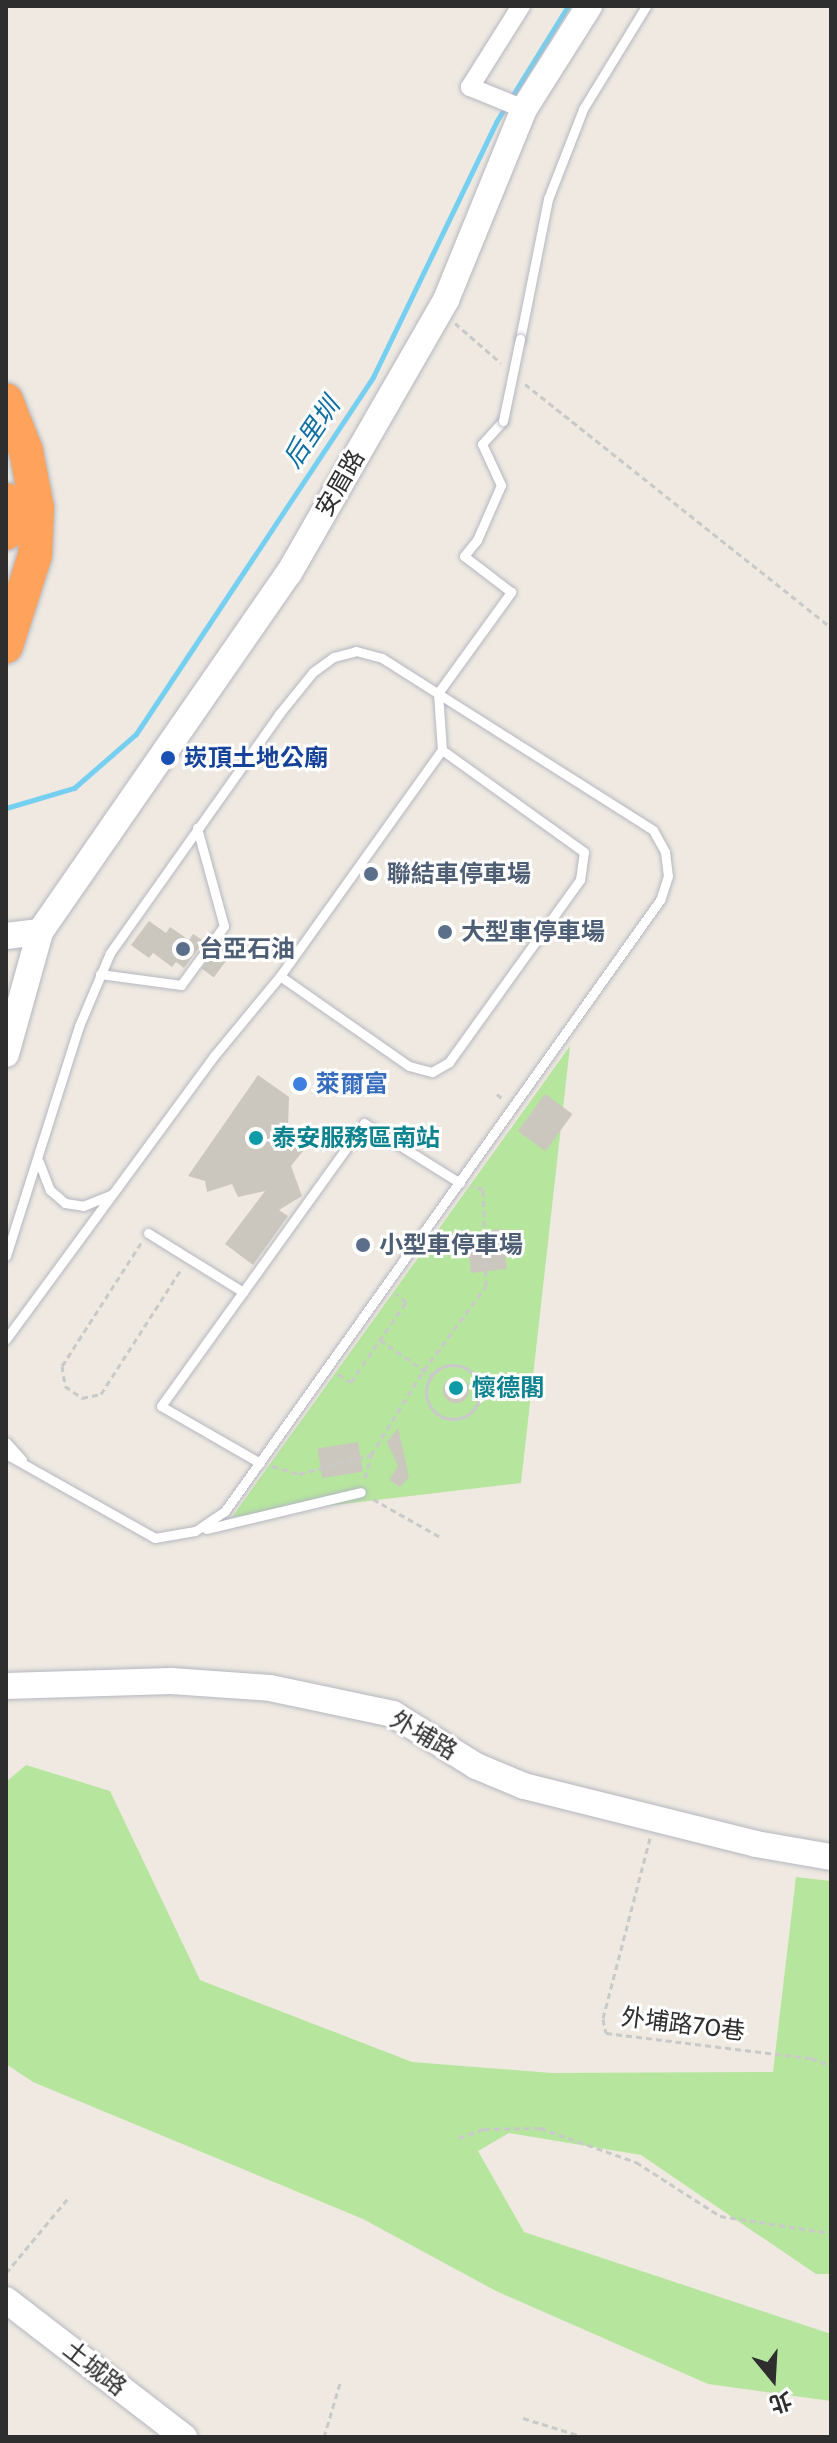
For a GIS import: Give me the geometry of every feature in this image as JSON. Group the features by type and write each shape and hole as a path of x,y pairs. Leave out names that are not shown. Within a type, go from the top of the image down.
{"highway":[{"path":"6,400 26,451 37,508 35,555 6,646"},
{"path":"6,500 6,533"}],"street":[{"path":"512,104 470,87 521,6"},
{"name":"安眉路","path":"6,1054 40,932 249,634 441,310 512,104 589,6"},
{"path":"6,936 40,932"},
{"name":"外埔路","path":"6,1686 171,1681 270,1688 393,1714 476,1766 524,1786 655,1819 831,1857"},
{"name":"土城路","path":"6,2300 184,2437"}],"lane":[{"path":"6,1339 214,1056 280,976 442,750 438,693 511,592 464,556 477,540 501,485 482,444 503,421 548,199 583,109 646,6"},
{"path":"6,1256 100,974 110,953 279,714 313,672 334,657 356,651 382,658 653,830 665,852 668,876 646,922 225,1511 195,1531"},
{"path":"280,976 409,1066 432,1072 449,1062 571,892 585,863 584,852 442,750"},
{"path":"100,974 181,985 224,926 197,828"},
{"path":"260,1463 161,1406 364,1123 460,1183"},
{"path":"39,1154 40,1173 65,1203 83,1206 119,1189"},
{"path":"148,1233 243,1292"},
{"path":"6,1442 26,1464"},
{"path":"6,1454 155,1538 361,1492"}],"path":[{"path":"441,310 508,369"},
{"path":"520,379 831,627"},
{"path":"442,1538 361,1492 371,1455 424,1370 486,1286 483,1189 460,1183"},
{"path":"148,1233 62,1366 65,1386 82,1398 101,1394 188,1258"},
{"path":"329,1367 351,1382 406,1302 386,1287"},
{"path":"380,1340 431,1375"},
{"path":"455,1364 471,1371 480,1395 472,1411 456,1419 431,1409 425,1392 431,1375 455,1364"},
{"path":"260,1463 299,1474 371,1455"},
{"name":"外埔路70巷","path":"655,1819 603,2019 606,2033 811,2058 831,2066"},
{"path":"459,2138 484,2129 540,2128 636,2162 720,2216 831,2233"},
{"path":"6,2273 70,2196"},
{"path":"324,2437 340,2383"},
{"path":"523,2418 584,2437"}],"green space":[{"path":"570,1046 521,1483 232,1517"},
{"path":"26,1765 110,1791 200,1980 412,2062 552,2073 773,2072 796,1877 831,1881 831,2274 816,2274 641,2155 509,2133 478,2151 524,2232 831,2334 831,2401 708,2384 496,2291 363,2219 33,2082 6,2064 6,1782"}],"building":[{"name":"台亞石油","path":"149,921 166,933 170,927 189,940 193,934 204,941 184,968 176,962 172,967 153,953 149,958 131,945"},
{"path":"221,943 233,952 214,978 202,969"},
{"name":"泰安服務區南站","path":"258,1075 289,1097 288,1130 308,1145 291,1166 302,1196 279,1210 288,1216 253,1265 225,1244 265,1191 238,1197 232,1184 207,1192 205,1181 188,1176"},
{"path":"545,1094 573,1114 545,1151 518,1131"},
{"path":"502,1229 507,1269 471,1273 466,1233"},
{"name":"懷德閣","path":"456,1377 465,1381 469,1390 465,1399 456,1403 447,1399 443,1390 447,1381"},
{"path":"398,1428 409,1477 400,1487 389,1480 398,1466 387,1442"},
{"path":"358,1442 363,1472 322,1478 318,1448"}],"waterway":[{"name":"后里圳","path":"6,808 74,788 136,734 373,377 496,122 568,6"}],"place":[{"name":"崁頂土地公廟","path":"168,758"},
{"name":"聯結車停車場","path":"371,874"},
{"name":"大型車停車場","path":"445,932"},
{"name":"台亞石油","path":"183,949"},
{"name":"萊爾富","path":"300,1084"},
{"name":"泰安服務區南站","path":"256,1138"},
{"name":"小型車停車場","path":"363,1245"},
{"name":"懷德閣","path":"456,1388"}]}
